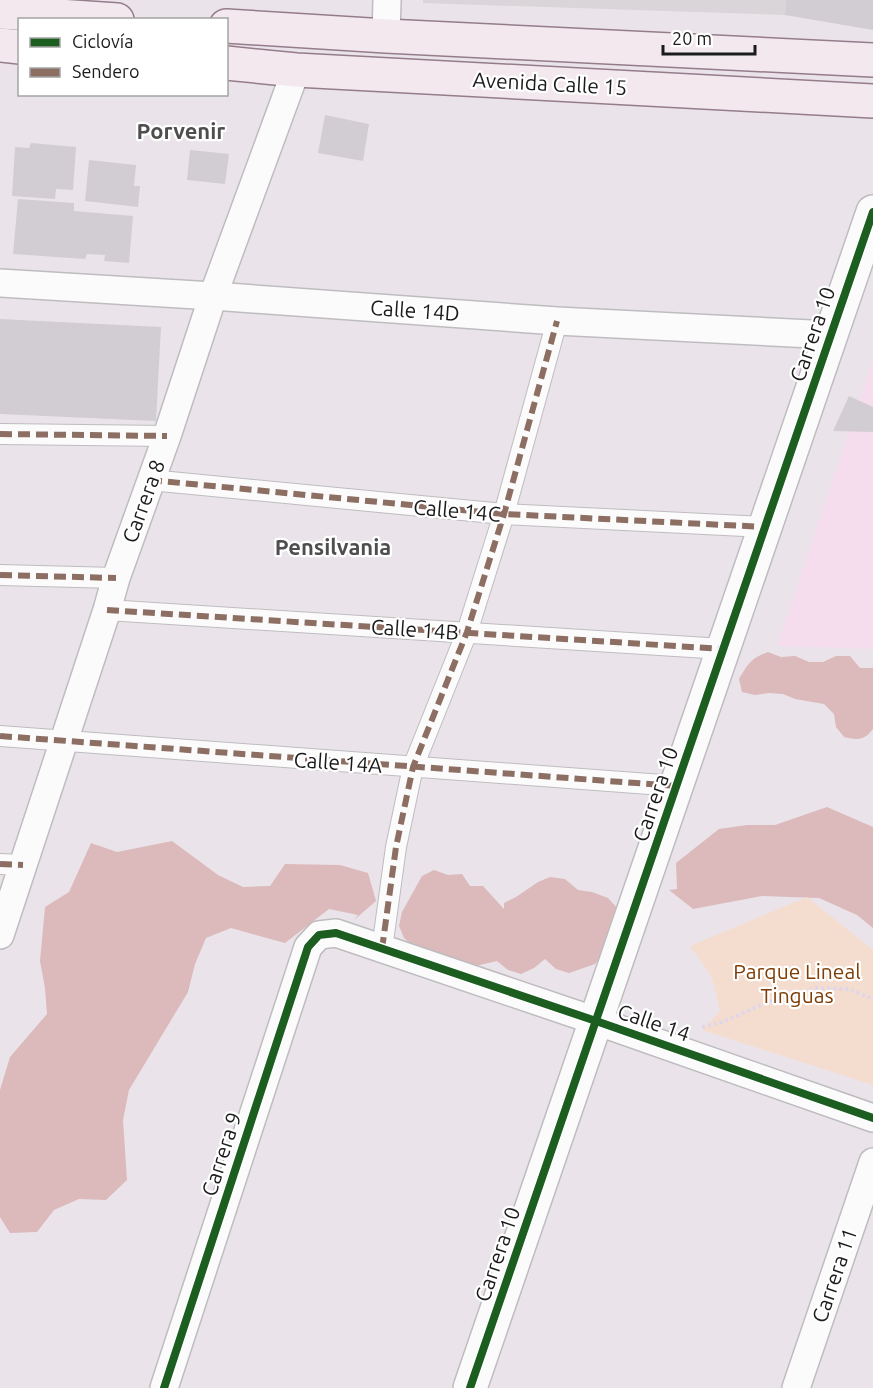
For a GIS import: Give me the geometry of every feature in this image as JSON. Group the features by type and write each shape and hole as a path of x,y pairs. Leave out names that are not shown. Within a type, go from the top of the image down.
{"main road":[{"path":"0,12 88,18"},
{"name":"Avenida Calle 15","path":"228,26 873,60"},
{"path":"0,45 18,46"},
{"name":"Avenida Calle 15","path":"228,63 296,70 873,101"}],"street":[{"path":"386,36 387,0"},
{"name":"Carrera 8","path":"0,935 11,864 64,741 116,578 167,436 213,296 296,70"},
{"name":"Carrera 10","path":"470,1388 873,212"},
{"name":"Calle 14D","path":"0,283 557,321 831,336"},
{"path":"382,949 396,847 413,767 467,632 504,514 557,321"},
{"path":"0,434 167,436"},
{"name":"Calle 14C","path":"150,480 504,514 765,527"},
{"path":"0,574 116,578"},
{"name":"Calle 14B","path":"107,610 723,649"},
{"name":"Calle 14A","path":"0,736 676,786"},
{"name":"Calle 14","path":"319,936 336,933 873,1118"},
{"name":"Carrera 9","path":"164,1388 308,947 319,936"},
{"name":"Carrera 11","path":"796,1388 873,1162"}],"path":[{"path":"699,1027 722,1022 768,1002 817,988 849,989 873,999"}],"shaded area":[{"path":"423,0 786,0 785,15 423,3"},
{"path":"873,359 873,649 777,646"},
{"path":"768,652 781,657 795,656 809,662 823,662 836,656 850,656 860,668 873,668 873,729 860,739 844,737 836,727 834,714 824,704 795,699 783,694 755,695 742,692 739,679 745,669 754,659"},
{"path":"827,807 873,827 873,928 857,915 819,898 762,896 693,909 669,890 677,889 676,863 719,829 747,825 775,825"},
{"path":"172,841 218,875 243,887 270,886 285,864 340,865 368,873 376,901 354,920 358,915 329,909 285,943 231,928 206,938 195,964 188,992 129,1090 123,1120 127,1180 106,1200 79,1199 54,1210 37,1232 10,1233 0,1217 0,1090 10,1057 47,1014 40,961 45,907 69,892 91,843 117,852"},
{"path":"434,870 448,875 462,874 470,886 483,886 504,909 504,903 550,877 565,879 578,890 608,898 619,910 604,953 595,964 569,973 556,969 545,959 534,968 521,974 508,970 497,961 471,967 415,948 404,938 399,926 402,912 422,876"}],"green space":[{"name":"Parque Lineal Tinguas","path":"807,897 873,950 873,1085 702,1030 720,1011 712,977 690,946"}],"building":[{"path":"786,0 873,0 873,30 785,15"},
{"path":"325,115 369,124 363,161 318,153"},
{"path":"31,143 76,147 73,190 56,189 55,199 12,196 15,147 29,148"},
{"path":"190,150 229,154 225,184 187,180"},
{"path":"89,160 136,165 134,186 140,186 138,207 85,201"},
{"path":"18,199 74,203 74,211 133,216 129,263 104,261 105,255 87,254 85,259 13,254"},
{"path":"0,319 161,327 156,421 0,414"},
{"path":"849,396 873,407 873,432 833,431"}],"marked path":[{"path":"382,949 396,847 413,767 467,632 504,514 557,321"},
{"path":"0,434 167,436"},
{"path":"150,480 504,514 765,527"},
{"path":"0,575 116,578"},
{"path":"107,610 723,649"},
{"path":"0,736 676,786"},
{"path":"0,864 23,865"}],"cycle path":[{"path":"470,1388 873,212"},
{"path":"164,1388 308,947 319,935 336,933 873,1118"}],"district":[{"name":"Porvenir","path":"181,130"},
{"name":"Pensilvania","path":"333,546"}]}
